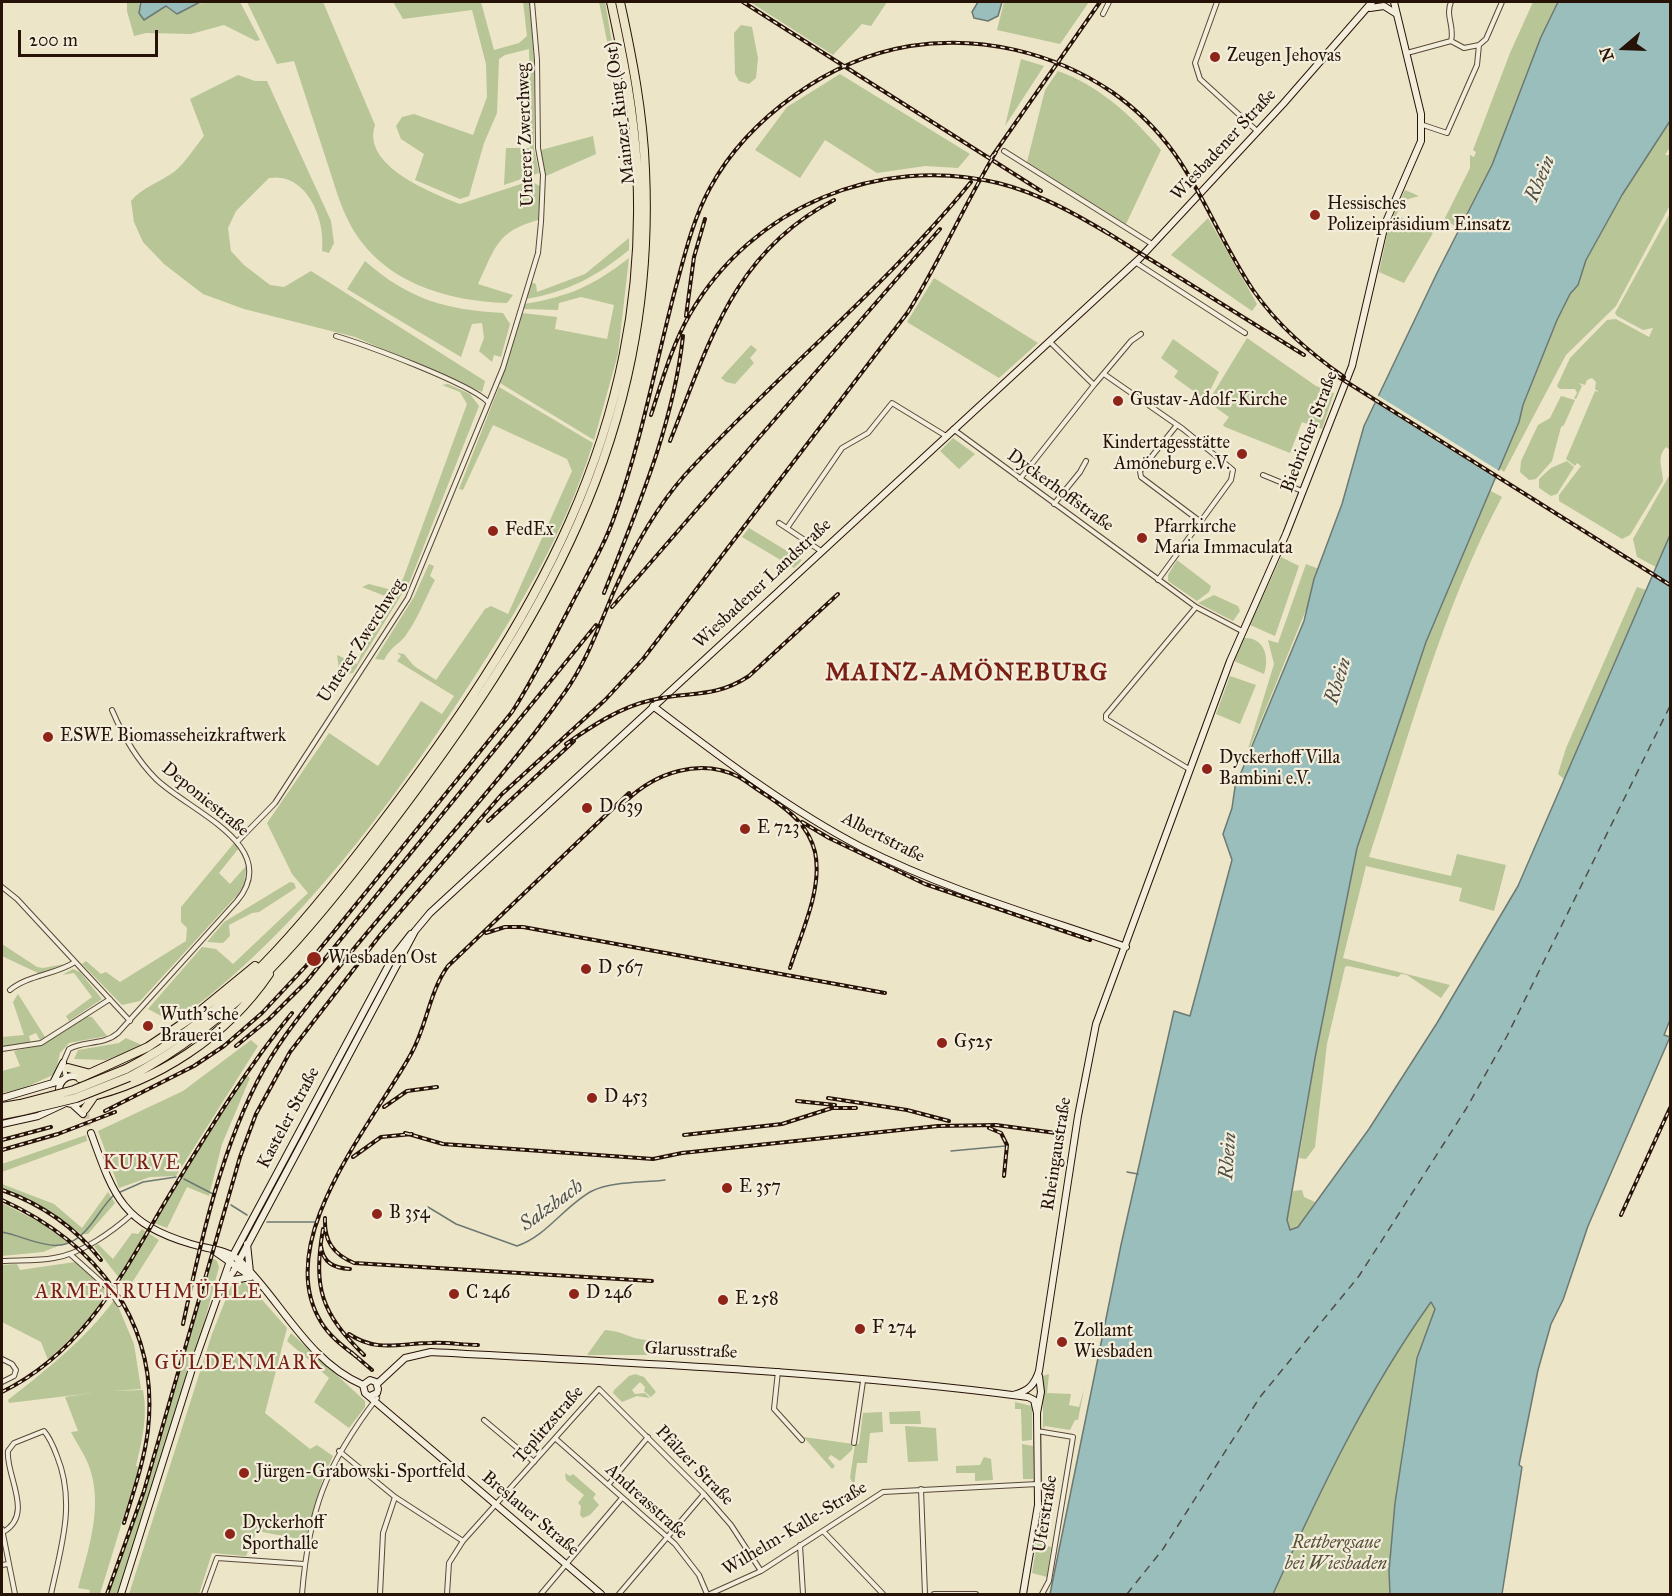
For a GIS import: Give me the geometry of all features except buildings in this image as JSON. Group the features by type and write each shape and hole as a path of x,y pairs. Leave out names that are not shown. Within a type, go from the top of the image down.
{"highway":[{"name":"Mainzer Ring (Ost)","path":"609,432 632,301 638,213 633,125 611,2"},
{"name":"Mainzer Ring (Ost)","path":"609,432 636,336 645,258 646,213 641,123 620,2"},
{"path":"2,1115 127,1073 205,1019 278,954 377,843 475,706 557,569 601,459 609,432"},
{"path":"78,1077 148,1047 278,954"},
{"path":"83,1098 135,1083 196,1047 241,1007 262,984 278,954"},
{"path":"65,1063 81,1073 91,1072"},
{"path":"78,1108 96,1095"},
{"path":"2,1107 21,1108"}],"street":[{"name":"Unterer Zwerchweg","path":"238,841 274,803 408,598 502,368 538,253 541,222 543,176 538,148 537,60 532,2"},
{"path":"1103,14 1110,2"},
{"path":"1217,2 1195,63 1196,71 1200,79 1257,131"},
{"name":"Wiesbadener Straße","path":"1137,260 1369,7 1378,2"},
{"name":"Biebricher Straße","path":"1126,947 1242,631 1303,491 1355,356 1382,232 1419,146 1423,125 1407,53 1392,2"},
{"path":"1451,2 1448,13 1451,41"},
{"path":"1407,53 1451,41 1464,48 1479,45 1486,39 1502,2"},
{"path":"1369,7 1384,6 1397,16"},
{"path":"1423,125 1447,133 1477,65 1479,45"},
{"path":"1004,151 1152,244"},
{"path":"1137,260 1245,333"},
{"name":"Wiesbadener Landstraße","path":"393,965 415,931 449,894 1137,260"},
{"path":"1020,479 1094,385 1131,341 1141,334"},
{"path":"336,336 422,369 479,395 488,402"},
{"path":"1049,341 1094,385"},
{"path":"1104,374 1177,425 1233,470 1231,480 1158,580"},
{"path":"788,528 842,448 868,433 892,403 946,436"},
{"path":"1177,425 1140,471 1142,477 1201,522"},
{"name":"Dyckerhoffstraße","path":"953,429 1196,607 1242,631"},
{"path":"1054,504 1086,461"},
{"path":"1263,475 1303,491"},
{"path":"779,523 821,551"},
{"path":"1191,771 1106,719 1106,715 1196,607"},
{"name":"Albertstraße","path":"653,706 799,810 860,846 963,892 1126,947"},
{"name":"Deponiestraße","path":"65,1063 75,1046 110,1039 130,1021 244,891 249,866 238,841 172,792 149,771 132,750 112,710"},
{"path":"2,887 17,899 130,1021"},
{"name":"Rheingaustraße","path":"1023,1594 1035,1528 1038,1484 1037,1413 1032,1397 1039,1371 1078,1116 1095,1029 1126,947"},
{"path":"10,990 18,984 60,971 75,962"},
{"name":"Kasteler Straße","path":"122,1594 219,1291 393,965"},
{"path":"2,1049 41,1042 110,999"},
{"path":"65,1063 87,1088 78,1108"},
{"path":"65,1063 65,1079 59,1091 78,1108"},
{"path":"52,1083 65,1063"},
{"path":"2,1098 78,1077"},
{"path":"78,1108 83,1098"},
{"path":"2,1124 50,1111 78,1108"},
{"path":"90,1129 113,1190 132,1214 160,1233 216,1251 235,1260 308,1344 344,1375 363,1385 369,1381 377,1384 374,1397 339,1451 315,1505 304,1564 302,1594"},
{"path":"2,1261 53,1258 70,1254 102,1236 132,1214"},
{"path":"216,1251 244,1243 252,1277"},
{"path":"70,1254 108,1288 119,1304"},
{"name":"Kasteler Straße","path":"219,1291 235,1260"},
{"path":"226,1281 252,1277"},
{"name":"Glarusstraße","path":"377,1384 405,1358 424,1352 778,1370 863,1381 1032,1397"},
{"path":"2,1359 12,1364 16,1370 14,1376 2,1382"},
{"path":"778,1370 774,1408 802,1440"},
{"path":"855,1443 863,1381"},
{"name":"Breslauer Straße","path":"363,1385 364,1393 374,1397 384,1410 601,1594"},
{"path":"1032,1397 1036,1387"},
{"name":"Pfälzer Straße","path":"599,1389 704,1494 731,1525 761,1571"},
{"name":"Teplitzstraße","path":"447,1594 449,1563 463,1541 497,1506 599,1389"},
{"path":"484,1420 534,1462"},
{"path":"15,1594 2,1531 13,1523 17,1506 16,1484 8,1451 14,1443 44,1431 59,1460 67,1497 66,1528 51,1594"},
{"name":"Uferstraße","path":"1037,1431 1072,1437 1049,1581 1042,1594"},
{"path":"608,1485 648,1437"},
{"name":"Andreasstraße","path":"556,1439 668,1538 699,1575 708,1594"},
{"path":"339,1451 395,1497 463,1541"},
{"name":"Wilhelm-Kalle-Straße","path":"708,1594 761,1571 859,1505 883,1492 1038,1484"},
{"path":"921,1489 925,1594"},
{"path":"618,1594 704,1494"},
{"path":"380,1594 383,1533 395,1497"},
{"path":"541,1594 622,1498"},
{"path":"823,1531 883,1594"},
{"path":"801,1545 803,1594"},
{"path":"204,1594 217,1558 304,1564"},
{"path":"2,1565 8,1564"},
{"path":"934,1594 976,1594"}],"green space":[{"path":"127,2 141,2 139,3 150,17 165,6 240,2 260,40 256,41 224,25 191,34 146,33 134,36 127,11"},
{"path":"247,2 323,2 375,125 373,140 378,153 402,176 433,193 460,204 530,181 540,186 538,220 524,224 505,236 494,251 478,284 513,295 507,303 462,298 418,285 380,262 364,246 351,226 340,202 294,61 277,64"},
{"path":"393,2 481,2 494,50 519,43 527,36 523,2 530,2 534,60 534,148 539,173 504,185 506,148 530,148 529,49 505,55 499,59 497,113 484,143 469,196 460,199 415,180 424,154 401,139 396,126 402,117 414,114 473,135 487,97 486,64 472,10 403,19"},
{"path":"599,2 605,2 616,65 611,60"},
{"path":"750,2 887,2 871,26 862,24 833,55"},
{"path":"1004,2 1089,2 1060,44 997,30"},
{"path":"1533,2 1558,2 1541,37 1492,165 1459,228 1444,220 1470,168 1470,155 1474,157 1476,152 1473,150 1510,53"},
{"path":"741,25 752,27 758,58 756,78 749,84 739,81 735,74 734,33"},
{"path":"1021,59 1044,66 1005,126"},
{"path":"1058,71 1102,94 1127,114 1161,150 1126,224 1027,162 1045,90"},
{"path":"840,74 970,154 958,168 925,166 877,173 825,140 800,178 755,150 787,107"},
{"path":"238,75 255,81 267,81 331,221 334,243 329,253 322,251 321,226 317,213 304,190 282,178 269,178 236,211 228,228 231,251 244,265 270,285 284,287 311,271 485,381 482,392 355,337 244,309 203,294 164,264 143,242 134,222 131,201 145,189 174,172 204,136 190,99"},
{"path":"1670,121 1670,147 1665,155 1670,155 1670,205 1616,306 1566,355 1504,472 1499,468 1557,320 1570,294 1578,285 1586,260 1622,195"},
{"path":"593,136 596,154 546,176 541,150"},
{"path":"1405,190 1419,196 1405,200 1396,215 1433,233 1404,283 1379,272 1389,226"},
{"path":"1670,213 1670,450 1666,447 1661,455 1663,481 1630,535 1622,539 1559,501 1559,495 1581,466 1577,463 1575,466 1566,459 1595,391 1599,392 1595,389 1596,382 1592,378 1587,380 1585,385 1579,383 1582,386 1576,399 1574,398 1577,393 1575,389 1560,389 1557,386 1570,358 1607,320 1616,319 1649,337 1653,328 1643,330 1615,313"},
{"path":"1208,218 1257,304 1252,311 1171,255"},
{"path":"629,238 629,250 605,268 569,287 526,299 531,282 536,284 537,292 585,274"},
{"path":"629,258 618,354 594,440 500,383 522,313 557,317 555,329 607,339 614,305 581,297 559,303 558,310 523,309 524,304 554,298 580,289 604,276"},
{"path":"365,261 397,285 429,300 463,309 503,313 510,324 501,357 494,355 492,362 479,351 484,338 482,323 472,324 461,357 347,289"},
{"path":"934,278 1038,343 999,378 907,322"},
{"path":"1247,338 1316,386 1334,393 1322,429 1302,422 1290,453 1225,427 1223,425 1229,417 1208,402"},
{"path":"1173,339 1219,372 1207,397 1203,398 1174,377 1178,371 1161,358"},
{"path":"751,345 757,350 750,358 754,363 735,384 726,382 721,378"},
{"path":"448,384 470,394 479,406 410,581 353,673 347,674 339,669 337,655 357,664 385,596 362,587 369,584 392,590 403,579 467,404 460,392 442,385"},
{"path":"499,387 593,443 582,477 538,572 435,737 372,823 304,905 228,980 187,1013 181,1009 167,1019 148,1009 202,947 216,949 233,964 308,893 292,874 267,823 329,733 378,766 421,701 442,714 454,696 397,661 401,656 397,653 404,654 414,666 436,680 485,609 491,606 508,614 572,471 567,459 493,425 463,490 459,489"},
{"path":"1561,396 1575,400 1561,427 1552,461 1536,479 1529,480 1520,472 1521,461 1538,425 1550,418"},
{"path":"953,438 975,454 959,469 940,451"},
{"path":"1567,461 1574,467 1557,494 1551,496 1539,488 1539,479 1551,468"},
{"path":"1670,474 1670,535 1656,567 1637,557 1633,539"},
{"path":"1489,490 1502,497 1481,539 1444,628 1369,857 1451,876 1457,854 1506,865 1494,911 1459,901 1462,888 1366,866 1343,958 1450,985 1441,998 1407,975 1401,974 1398,977 1345,967 1327,1044 1315,1147 1306,1159 1299,1158 1315,1058 1357,848 1426,642"},
{"path":"749,528 802,560 794,568 742,537"},
{"path":"1281,557 1299,566 1275,636 1250,625"},
{"path":"1177,560 1211,586 1209,592 1197,601 1168,581 1168,575"},
{"path":"429,564 434,566 430,576 435,580 414,622 384,660 375,659 414,597"},
{"path":"1306,564 1319,569 1312,595 1244,762 1274,664 1268,640 1278,643"},
{"path":"1637,587 1646,590 1564,779 1558,774 1566,748"},
{"path":"1214,595 1238,606 1240,611 1233,621 1198,603"},
{"path":"1244,638 1256,641 1264,649 1266,668 1264,674 1234,661"},
{"path":"1230,676 1256,685 1240,724 1216,714"},
{"path":"234,843 239,848 219,873 230,884 247,865 244,883 239,893 140,1001 122,1005 82,964 86,961 101,974 106,972 120,982 186,941 187,928 181,922 181,907"},
{"path":"290,882 294,883 296,888 259,912 252,913 229,925 230,936 223,943 207,942 224,922"},
{"path":"2,944 37,967 65,964 40,974 2,956"},
{"path":"73,969 80,972 102,999 69,1021 66,1016 92,997 74,973 62,975"},
{"path":"18,994 45,1037 40,1040 36,1033 29,1036 31,1044 2,1047 2,1037 24,1035 13,1002"},
{"path":"85,1016 92,1017 107,1036 69,1043 60,1053 55,1074 22,1089 2,1093 2,1071 20,1066 14,1051 42,1045"},
{"path":"126,1038 144,1046 106,1060 74,1059 78,1050 119,1043"},
{"path":"251,1040 258,1046 176,1176 150,1177 119,1188 98,1131 183,1091"},
{"path":"246,1075 250,1078 222,1144 209,1196 187,1187 167,1228 154,1223"},
{"path":"86,1135 87,1141 2,1172 2,1164"},
{"path":"2,1184 54,1204 82,1228 108,1192 115,1203 88,1234 81,1234 45,1208 2,1189"},
{"path":"1302,1190 1304,1197 1315,1202 1298,1227 1290,1230 1287,1220 1293,1191"},
{"path":"2,1203 41,1223 68,1242 43,1252 2,1256"},
{"path":"142,1229 159,1240 128,1289 94,1246 98,1244 113,1259 132,1233 138,1234"},
{"path":"212,1258 217,1261 219,1267 204,1324 117,1594 109,1594 144,1495"},
{"path":"75,1262 108,1292 90,1319 48,1360 41,1342 2,1322 2,1265 17,1264 20,1270"},
{"path":"240,1281 249,1285 287,1328 265,1413 310,1449 317,1445 333,1456 323,1478 305,1540 257,1531 246,1556 212,1553 199,1594 129,1594 212,1334 231,1286"},
{"path":"115,1299 134,1344 141,1389 112,1391 143,1390 145,1419 136,1466 139,1467 100,1594 89,1594 90,1590 78,1588 93,1529 94,1484 88,1464 71,1432 78,1431 65,1397 92,1393 9,1403 8,1400 78,1341"},
{"name":"Rettbergsaue bei Wiesbaden","path":"1431,1302 1436,1309 1417,1358 1395,1503 1389,1571 1390,1594 1272,1594 1307,1518 1364,1407 1407,1336"},
{"path":"605,1330 647,1340 647,1355 587,1355"},
{"path":"291,1333 365,1401 365,1407 349,1428 314,1402 329,1378 287,1341"},
{"path":"635,1374 644,1377 656,1392 651,1397 644,1391 645,1387 640,1382 632,1390 635,1394 645,1393 650,1398 637,1396 622,1402 613,1393 614,1390 629,1376"},
{"path":"1049,1374 1047,1393 1071,1394 1069,1405 1079,1407 1084,1389 1078,1420 1075,1420 1070,1430 1045,1426 1043,1429 1043,1376"},
{"path":"1015,1402 1032,1406 1032,1440 1022,1441 1021,1409 1015,1409"},
{"path":"920,1411 921,1424 890,1424 889,1412"},
{"path":"882,1412 883,1432 870,1433 867,1463 857,1463 854,1486 850,1478 855,1444 859,1444 863,1413"},
{"path":"905,1426 936,1428 938,1461 908,1462"},
{"path":"800,1433 804,1437 853,1444 852,1450 840,1461 831,1455 828,1458 835,1466 832,1469"},
{"path":"1022,1444 1033,1446 1033,1479 1023,1479"},
{"path":"984,1457 991,1459 993,1480 975,1481 975,1473 956,1473 956,1466 980,1465"},
{"path":"565,1473 570,1476 573,1474 596,1494 593,1498 599,1505 590,1515 583,1518 580,1515 581,1506 578,1503 584,1495 566,1480"},
{"path":"1037,1543 1051,1547 1047,1577 1032,1573"}],"water":[{"path":"141,2 200,2 177,14 166,6 144,20 139,13"},
{"path":"978,2 1002,2 998,16 988,21 974,18 972,12"},
{"name":"Rhein","path":"1558,2 1670,2 1670,121 1622,195 1586,260 1578,285 1570,294 1557,320 1523,405 1519,422 1426,642 1357,848 1315,1058 1287,1220 1290,1230 1298,1227 1369,1129 1437,1023 1518,886 1670,535 1670,1020 1664,1035 1670,1037 1588,1226 1563,1300 1551,1324 1538,1370 1519,1465 1522,1467 1502,1594 1390,1594 1389,1571 1395,1503 1417,1358 1435,1309 1431,1302 1385,1372 1345,1444 1273,1594 1050,1594 1121,1245 1174,1011 1190,1016 1232,860 1223,834 1232,808 1235,787 1304,621 1314,579 1342,504 1364,426 1437,273 1492,165 1541,37"}],"pier":[{"path":"1377,395 1501,472 1497,479 1373,401"}],"waterway":[{"name":"Salzbach","path":"951,1151 1005,1146"},
{"name":"Salzbach","path":"1127,1172 1138,1174"},
{"name":"Salzbach","path":"118,1193 143,1182 176,1177"},
{"name":"Salzbach","path":"184,1179 213,1194"},
{"name":"Salzbach","path":"428,1207 456,1224 517,1246 547,1228 592,1191 618,1184 665,1180"},
{"name":"Salzbach","path":"2,1232 46,1245 68,1243 78,1238 88,1228 114,1195"},
{"name":"Salzbach","path":"231,1205 247,1215"},
{"name":"Salzbach","path":"267,1222 315,1222"}],"ferry route":[{"path":"1127,1594 1163,1549 1260,1397 1359,1276 1466,1109 1507,1036 1670,706"}],"tunnel":[{"path":"86,1113 88,1126"}],"railway":[{"path":"743,2 1041,191"},
{"path":"991,158 1100,2"},
{"path":"105,1111 194,1066 224,1046 262,1013 306,966 512,712 542,660 612,524 640,432 685,253 693,227 710,188 727,161 747,137 782,105 808,86 864,58 894,49 936,43 989,45 1015,50 1065,66 1089,78 1112,92 1161,136 1179,159 1194,184 1253,290 1295,338 1344,377"},
{"path":"107,1594 144,1491 240,1157 256,1114 290,1052 381,934 502,794 605,700 643,659 908,312 996,152"},
{"path":"651,415 678,338 690,314 716,276 748,244 783,218 823,198 865,183 908,176 953,176 998,183 1027,192 1069,211 1109,234"},
{"path":"183,1324 205,1226 225,1160 249,1098 281,1042 368,932 539,728 565,692 586,656 636,546 673,489 719,439 903,258 971,182"},
{"path":"670,441 712,336 748,274 771,246 800,221 834,200"},
{"path":"686,316 694,257 705,219"},
{"path":"612,607 940,229"},
{"path":"1103,230 1304,355"},
{"path":"604,593 641,499 662,435 671,403 683,336"},
{"path":"1337,376 1670,585"},
{"path":"566,744 629,707 665,697 713,691 749,676 838,594"},
{"path":"236,1046 269,1019 306,982 596,625"},
{"path":"488,821 574,741"},
{"path":"626,801 650,783 664,776 694,768 709,768 739,777 777,802 798,820 812,843 817,866 814,896 790,968"},
{"path":"357,1357 321,1322 309,1290 309,1256 317,1220 333,1184 411,1054 436,987 448,966 629,793"},
{"path":"802,822 829,838 925,884 1090,940"},
{"path":"486,933 505,927 523,927 885,993"},
{"path":"2,1392 32,1375 58,1354 100,1306 119,1280 228,1102 258,1057 292,1013"},
{"path":"384,1107 407,1091 437,1087"},
{"path":"828,1098 907,1110 949,1121"},
{"path":"797,1101 835,1105"},
{"path":"684,1135 782,1124 832,1108 856,1108"},
{"path":"1621,1215 1670,1108"},
{"path":"2,1150 58,1134 115,1112"},
{"path":"405,1133 443,1144 653,1159 682,1153 938,1126 996,1125 1056,1133"},
{"path":"2,1140 51,1127"},
{"path":"989,1128 1001,1133 1007,1145 1004,1176"},
{"path":"353,1157 381,1137 412,1134"},
{"path":"2,1190 30,1202 69,1227 101,1260"},
{"path":"2,1200 36,1218 66,1239 93,1263 115,1290 132,1321 143,1354 149,1391 148,1430 141,1466 124,1523"},
{"path":"325,1218 326,1233 331,1246 340,1255 354,1263 652,1281"},
{"path":"323,1229 319,1268 324,1298 338,1326 364,1355"},
{"path":"321,1246 324,1257 330,1264 350,1269"},
{"path":"349,1334 359,1340 389,1346 437,1343 478,1345"},
{"path":"351,1352 372,1370"}],"place":[{"name":"Zeugen Jehovas","path":"1215,57"},
{"name":"Hessisches Polizeipräsidium Einsatz","path":"1315,215"},
{"name":"Gustav-Adolf-Kirche","path":"1118,401"},
{"name":"Kindertagesstätte Amöneburg e.V.","path":"1242,454"},
{"name":"FedEx","path":"493,531"},
{"name":"Pfarrkirche Maria Immaculata","path":"1142,538"},
{"name":"ESWE Biomasseheizkraftwerk","path":"48,737"},
{"name":"Dyckerhoff Villa Bambini e.V.","path":"1207,769"},
{"name":"D 639","path":"587,808"},
{"name":"E 723","path":"745,829"},
{"name":"Wiesbaden Ost","path":"314,959"},
{"name":"D 567","path":"586,969"},
{"name":"Wuth'sche Brauerei","path":"148,1026"},
{"name":"G525","path":"942,1043"},
{"name":"D 453","path":"592,1098"},
{"name":"E 357","path":"727,1188"},
{"name":"B 354","path":"377,1214"},
{"name":"C 246","path":"454,1294"},
{"name":"D 246","path":"574,1294"},
{"name":"E 258","path":"723,1300"},
{"name":"F 274","path":"860,1329"},
{"name":"Zollamt Wiesbaden","path":"1062,1342"},
{"name":"Jürgen-Grabowski-Sportfeld","path":"244,1473"},
{"name":"Dyckerhoff Sporthalle","path":"230,1534"}],"district":[{"name":"MAINZ-AMÖNEBURG","path":"967,674"},
{"name":"KURVE","path":"142,1164"},
{"name":"ARMENRUHMÜHLE","path":"149,1293"},
{"name":"GÜLDENMARK","path":"239,1364"}]}
